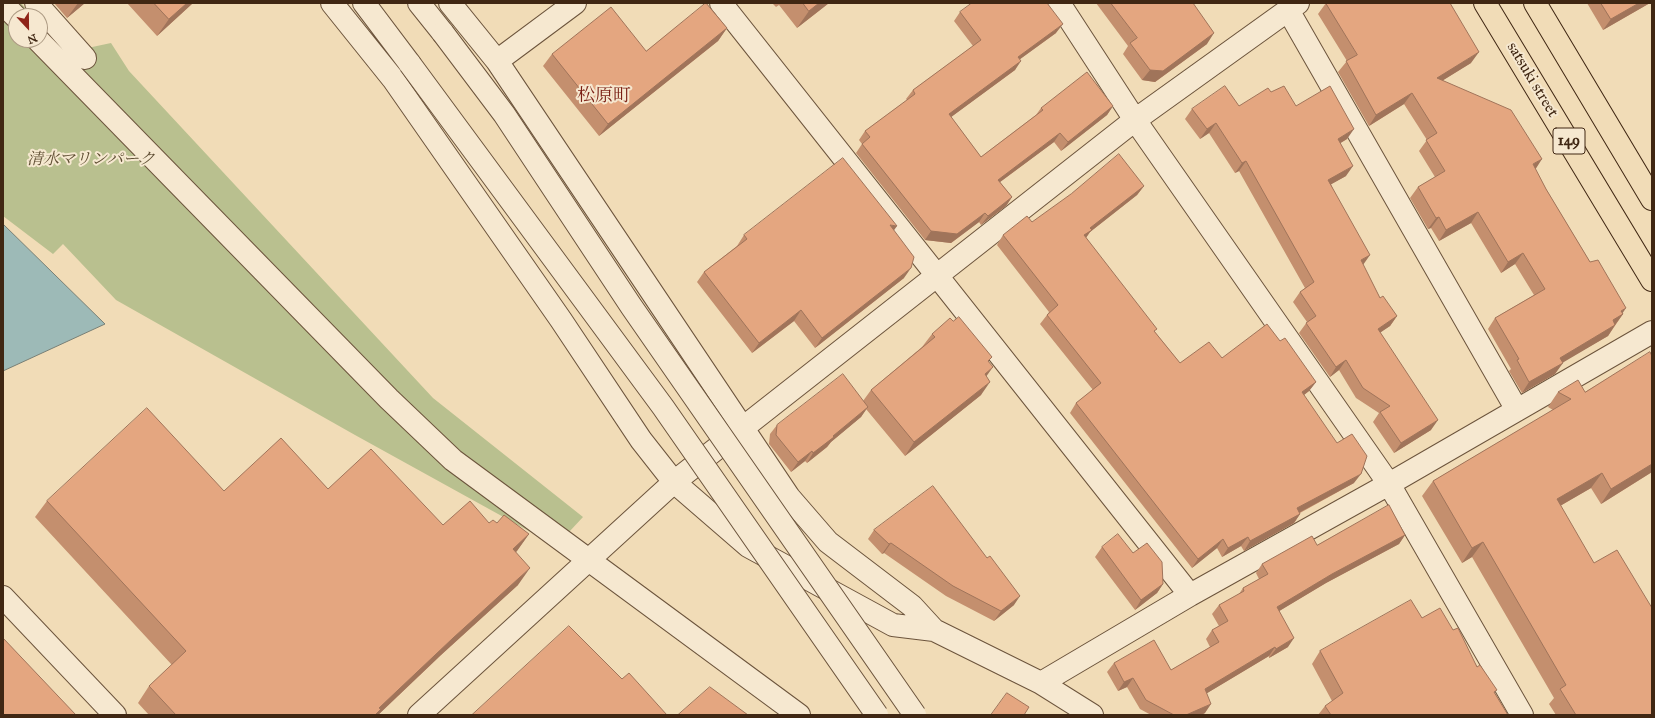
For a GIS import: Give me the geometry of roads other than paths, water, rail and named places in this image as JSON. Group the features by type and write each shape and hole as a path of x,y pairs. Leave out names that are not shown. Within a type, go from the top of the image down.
{"highway":[{"name":"satsuki street","path":"1485,3 1652,280"},
{"name":"149","path":"1535,3 1652,199"}],"street":[{"path":"36,3 85,58"},
{"path":"332,3 393,79 561,320 641,440 674,482 748,546 892,625 934,630 1041,683 1092,715"},
{"path":"364,3 663,407 878,715"},
{"path":"419,3 504,114 631,306 915,715"},
{"path":"450,3 497,61 789,497 828,542 912,606 934,630"},
{"path":"497,61 575,3"},
{"path":"721,3 1190,595"},
{"path":"1059,3 1135,120 1389,484 1522,715"},
{"path":"419,715 674,482 1135,120 1293,7 1517,410"},
{"path":"46,48 389,399 452,460 799,715"},
{"path":"1041,683 1190,595 1389,484 1652,332"},
{"path":"3,597 115,715"}],"water":[{"path":"3,224 105,324 3,371"}],"district":[{"name":"松原町","path":"604,97"}],"park label":[{"name":"清水マリンパーク","path":"91,160"}]}
